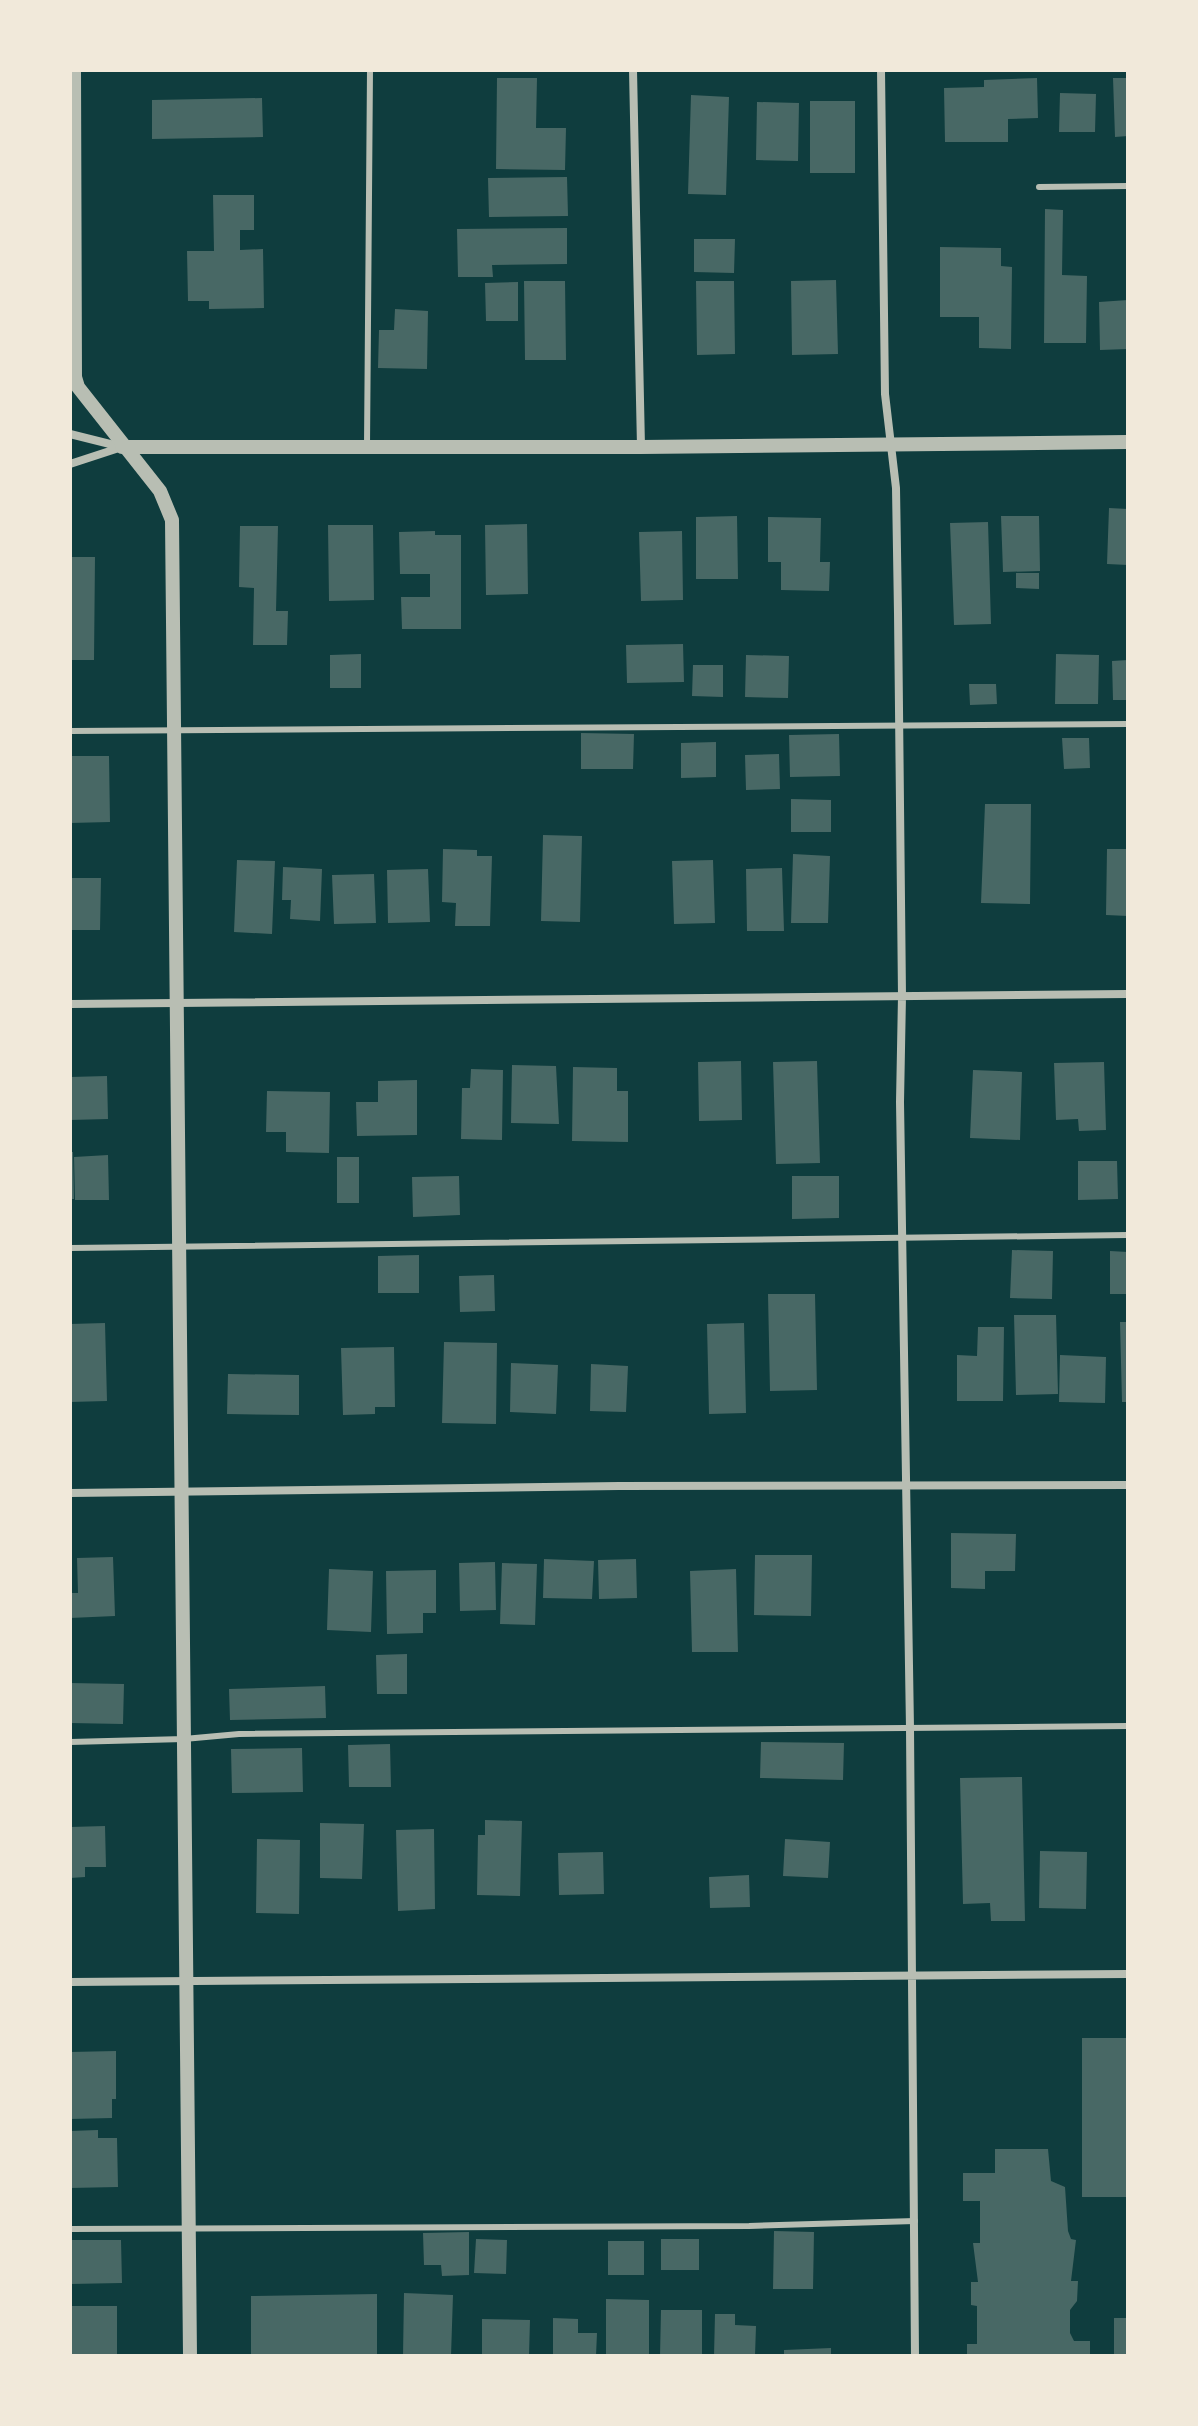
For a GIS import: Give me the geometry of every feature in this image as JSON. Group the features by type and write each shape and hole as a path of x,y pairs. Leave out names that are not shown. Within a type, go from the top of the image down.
{"street":[{"path":"74,70 75,377 78,387 122,447 160,491 172,520 190,2356"},
{"path":"633,70 641,447"},
{"path":"881,70 885,394 893,444 902,996 915,2356"},
{"path":"70,434 122,447 641,447 1128,442"},
{"path":"70,464 122,447"},
{"path":"70,1004 1128,994"},
{"path":"70,1493 619,1486 905,1488 1128,1485"},
{"path":"70,1982 1128,1974"}],"lane":[{"path":"367,447 370,70"},
{"path":"1039,187 1128,186"},
{"path":"70,731 1128,724"},
{"path":"70,1248 1128,1235"},
{"path":"70,1742 239,1734 1128,1726"},
{"path":"70,2229 915,2221"}],"building":[{"path":"497,78 537,78 536,128 566,128 565,170 496,169"},
{"path":"1037,78 1038,118 1008,119 1008,142 945,142 944,88 984,87 984,80"},
{"path":"1113,78 1128,78 1128,136 1115,137"},
{"path":"1060,93 1096,94 1095,132 1059,132"},
{"path":"691,95 729,97 726,195 688,194"},
{"path":"262,98 263,137 152,139 152,100"},
{"path":"810,101 855,101 855,173 810,173"},
{"path":"757,102 799,103 798,161 756,160"},
{"path":"567,177 568,216 489,217 488,178"},
{"path":"213,195 254,195 254,230 240,230 240,250 263,249 264,308 209,309 209,301 188,301 187,251 214,251"},
{"path":"1045,209 1063,210 1062,275 1087,276 1086,343 1044,343"},
{"path":"567,228 567,264 492,265 493,277 458,277 457,229"},
{"path":"694,239 735,239 734,273 694,272"},
{"path":"940,247 1001,248 1001,266 1012,267 1011,349 979,348 979,317 940,317"},
{"path":"836,280 838,354 792,355 791,281"},
{"path":"524,281 565,281 566,360 525,360"},
{"path":"696,281 734,281 735,354 697,355"},
{"path":"518,282 518,321 486,321 485,283"},
{"path":"1128,300 1128,349 1100,350 1099,302"},
{"path":"395,309 428,311 427,369 378,368 379,330 394,330"},
{"path":"1109,508 1128,509 1128,565 1107,564"},
{"path":"737,516 738,579 696,579 696,517"},
{"path":"1001,516 1039,516 1040,571 1003,572"},
{"path":"768,517 821,518 820,562 830,562 829,591 781,590 781,562 768,562"},
{"path":"988,522 991,624 954,625 950,523"},
{"path":"527,524 528,594 486,595 485,525"},
{"path":"328,525 373,525 374,600 329,601"},
{"path":"240,526 278,526 276,611 288,611 287,645 253,645 254,588 239,587"},
{"path":"435,531 435,535 461,535 461,629 402,629 401,597 430,597 430,574 400,574 399,532"},
{"path":"682,531 683,600 641,601 639,532"},
{"path":"70,557 95,557 94,660 70,660"},
{"path":"1016,573 1039,573 1039,589 1016,588"},
{"path":"683,644 684,682 627,683 626,645"},
{"path":"361,654 361,688 330,688 330,655"},
{"path":"1056,654 1099,655 1098,704 1055,704"},
{"path":"746,655 789,656 788,698 745,697"},
{"path":"1128,660 1128,700 1113,700 1112,661"},
{"path":"693,665 723,665 723,697 692,696"},
{"path":"969,684 996,684 997,704 970,705"},
{"path":"581,733 634,734 633,769 581,769"},
{"path":"839,734 840,776 790,777 789,735"},
{"path":"1062,738 1089,738 1090,768 1064,769"},
{"path":"716,742 716,777 681,778 681,743"},
{"path":"779,754 780,789 746,790 745,755"},
{"path":"70,756 109,756 110,822 70,823"},
{"path":"791,799 831,800 831,832 791,832"},
{"path":"985,804 1031,804 1030,904 981,903"},
{"path":"543,835 582,836 580,922 541,921"},
{"path":"443,849 477,850 477,856 492,856 490,926 455,926 456,903 442,902"},
{"path":"1107,849 1128,849 1128,916 1106,915"},
{"path":"793,854 830,856 828,923 791,923"},
{"path":"237,860 275,861 272,934 234,932"},
{"path":"713,860 715,923 674,924 672,861"},
{"path":"283,867 322,869 320,921 290,919 291,900 282,900"},
{"path":"782,868 784,931 747,931 746,869"},
{"path":"428,869 430,922 388,923 387,870"},
{"path":"374,874 376,923 334,924 332,875"},
{"path":"70,878 101,878 100,930 70,930"},
{"path":"741,1061 742,1120 699,1121 698,1062"},
{"path":"817,1061 820,1163 776,1164 773,1062"},
{"path":"1104,1062 1106,1130 1079,1131 1078,1119 1056,1120 1054,1063"},
{"path":"512,1065 556,1066 559,1124 511,1123"},
{"path":"573,1067 617,1068 617,1091 628,1091 628,1142 572,1141"},
{"path":"471,1069 503,1070 502,1140 461,1139 462,1088 470,1088"},
{"path":"973,1070 1022,1072 1020,1140 970,1138"},
{"path":"107,1076 108,1119 70,1120 70,1077"},
{"path":"417,1080 417,1135 357,1136 356,1102 378,1102 378,1081"},
{"path":"267,1091 330,1092 329,1153 286,1152 286,1132 266,1132"},
{"path":"70,1152 73,1152 74,1199 70,1199"},
{"path":"108,1155 109,1200 75,1200 74,1157"},
{"path":"337,1157 359,1157 359,1203 337,1203"},
{"path":"1078,1161 1117,1161 1118,1199 1078,1200"},
{"path":"459,1176 460,1215 413,1217 412,1177"},
{"path":"792,1176 839,1176 839,1218 792,1219"},
{"path":"1012,1250 1053,1251 1052,1299 1010,1298"},
{"path":"1110,1251 1128,1252 1128,1294 1110,1294"},
{"path":"419,1255 419,1293 378,1293 378,1256"},
{"path":"494,1275 495,1311 460,1312 459,1276"},
{"path":"768,1294 815,1294 817,1390 770,1391"},
{"path":"1014,1315 1056,1315 1058,1394 1016,1395"},
{"path":"1120,1322 1128,1322 1128,1402 1122,1402"},
{"path":"105,1323 107,1401 70,1402 70,1324"},
{"path":"744,1323 746,1413 709,1414 707,1324"},
{"path":"978,1327 1004,1327 1003,1401 957,1401 957,1355 977,1356"},
{"path":"444,1342 497,1343 496,1424 442,1423"},
{"path":"394,1347 395,1407 375,1407 375,1414 343,1415 341,1348"},
{"path":"1060,1355 1106,1357 1105,1403 1059,1402"},
{"path":"511,1363 558,1365 556,1414 510,1412"},
{"path":"591,1364 628,1366 626,1412 590,1411"},
{"path":"228,1374 299,1375 299,1415 227,1414"},
{"path":"951,1533 1016,1534 1015,1571 985,1571 985,1589 951,1588"},
{"path":"755,1555 812,1555 811,1616 754,1615"},
{"path":"113,1557 115,1616 70,1618 70,1593 78,1593 77,1558"},
{"path":"544,1559 594,1561 592,1599 543,1598"},
{"path":"636,1559 637,1598 599,1599 598,1560"},
{"path":"495,1562 496,1610 460,1611 459,1563"},
{"path":"502,1563 537,1564 535,1625 500,1624"},
{"path":"329,1569 373,1571 371,1632 327,1630"},
{"path":"736,1569 738,1652 692,1652 690,1571"},
{"path":"436,1570 436,1613 423,1613 423,1633 387,1634 386,1571"},
{"path":"407,1654 407,1694 377,1694 376,1655"},
{"path":"70,1683 124,1684 123,1724 70,1723"},
{"path":"325,1686 326,1718 230,1720 229,1689"},
{"path":"761,1742 844,1743 843,1780 760,1778"},
{"path":"390,1744 391,1787 349,1787 348,1745"},
{"path":"302,1748 303,1792 232,1793 231,1749"},
{"path":"1022,1777 1025,1921 991,1921 990,1903 963,1904 960,1778"},
{"path":"485,1820 522,1821 520,1896 477,1895 478,1835 485,1835"},
{"path":"320,1823 364,1824 362,1879 320,1878"},
{"path":"105,1826 106,1867 85,1867 85,1877 70,1878 70,1827"},
{"path":"434,1829 435,1909 398,1911 396,1830"},
{"path":"257,1839 300,1840 299,1914 256,1913"},
{"path":"785,1839 830,1842 828,1878 783,1876"},
{"path":"1040,1851 1087,1852 1086,1909 1039,1908"},
{"path":"603,1852 604,1894 559,1895 558,1853"},
{"path":"749,1875 750,1907 710,1908 709,1877"},
{"path":"1082,2038 1128,2038 1128,2197 1082,2197"},
{"path":"116,2051 116,2099 112,2099 112,2118 70,2119 70,2052"},
{"path":"98,2130 98,2138 117,2138 118,2187 70,2188 70,2131"},
{"path":"995,2149 1048,2149 1051,2181 1065,2187 1068,2231 1071,2239 1076,2240 1071,2281 1078,2281 1077,2301 1070,2310 1070,2333 1074,2341 1090,2341 1090,2356 967,2356 967,2344 977,2344 977,2306 971,2305 971,2282 978,2282 973,2243 980,2243 980,2201 963,2201 963,2173 995,2173"},
{"path":"774,2231 814,2232 813,2289 773,2289"},
{"path":"469,2232 469,2275 442,2276 441,2265 424,2265 423,2233"},
{"path":"476,2239 507,2240 506,2274 474,2273"},
{"path":"661,2239 699,2239 699,2270 661,2270"},
{"path":"70,2240 121,2240 122,2283 70,2284"},
{"path":"608,2241 644,2241 644,2275 608,2275"},
{"path":"404,2293 453,2295 451,2356 403,2356"},
{"path":"377,2294 377,2356 251,2356 251,2296"},
{"path":"606,2299 649,2300 649,2356 606,2356"},
{"path":"70,2306 117,2306 117,2356 70,2356"},
{"path":"661,2310 702,2310 702,2356 660,2356"},
{"path":"715,2314 735,2314 735,2325 756,2326 755,2356 714,2356"},
{"path":"553,2318 578,2319 578,2333 597,2333 596,2356 553,2356"},
{"path":"1114,2318 1128,2318 1128,2356 1114,2356"},
{"path":"482,2319 530,2320 529,2356 482,2356"},
{"path":"831,2348 831,2356 784,2356 784,2350"}]}
